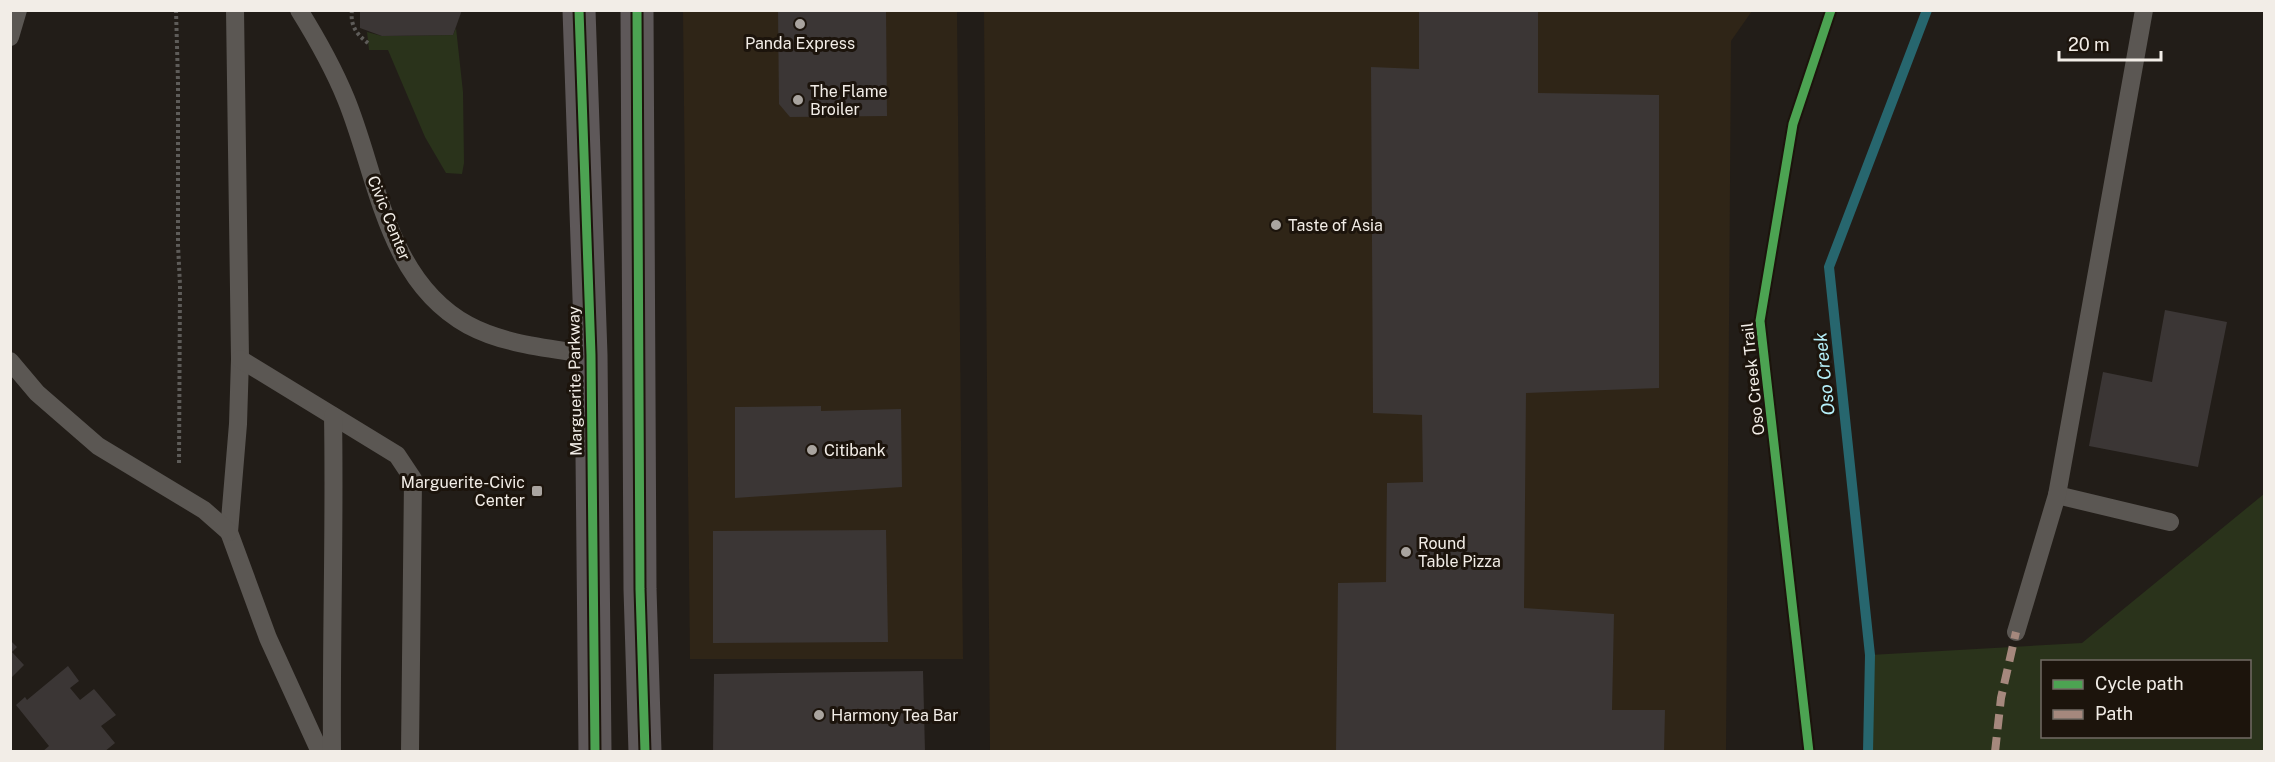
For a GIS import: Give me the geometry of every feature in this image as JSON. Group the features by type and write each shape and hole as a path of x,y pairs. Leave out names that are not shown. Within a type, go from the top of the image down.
{"main road":[{"name":"Marguerite Parkway","path":"579,10 591,355 595,752"},
{"path":"637,10 640,578 645,752"}],"lane":[{"path":"10,37 18,10"},
{"path":"235,10 240,359 238,424 229,532 268,638 320,752"},
{"name":"Civic Center","path":"299,10 324,49 346,100 401,255 429,296 467,325 508,341 591,355"},
{"path":"2016,632 2057,495 2144,10"},
{"path":"240,359 397,455 413,479 410,752"},
{"path":"10,361 37,393 98,446 204,510 229,532"},
{"path":"332,752 332,610 335,532 333,416"},
{"path":"2057,495 2170,522"}],"path":[{"path":"176,10 180,285 177,494"},
{"path":"352,10 350,21 359,36 368,43"}],"shaded area":[{"path":"683,11 957,11 963,659 690,659"},
{"path":"984,11 1752,11 1731,41 1726,751 990,751"}],"green space":[{"path":"456,28 463,92 464,163 462,174 446,173 425,137 388,50 369,50 367,32 382,36 453,35"},
{"path":"2264,494 2264,751 1868,751 1870,655 2082,643"}],"building":[{"path":"360,10 462,10 453,35 382,36 360,28"},
{"path":"778,10 886,10 887,116 790,117 779,104"},
{"path":"1419,10 1538,10 1538,93 1659,95 1659,388 1526,393 1524,608 1614,614 1612,710 1665,710 1664,752 1336,752 1338,583 1386,582 1387,483 1423,482 1422,415 1373,413 1371,67 1419,69"},
{"path":"2165,310 2227,322 2198,467 2089,446 2103,372 2152,382"},
{"path":"821,406 821,411 901,409 902,487 735,498 735,407"},
{"path":"886,530 888,642 713,643 713,531"},
{"path":"10,640 17,647 12,652 24,665 10,679"},
{"path":"68,666 79,681 70,688 80,700 94,689 116,715 101,726 115,743 104,752 42,752 49,746 16,705 25,697 27,700"},
{"name":"Harmony Tea Bar","path":"923,671 925,752 713,752 714,674"}],"waterway":[{"name":"Oso Creek","path":"1868,752 1870,655 1829,267 1927,10"}],"marked path":[{"path":"1995,752 2001,698 2016,632"}],"cycle path":[{"path":"579,10 591,355 595,752"},
{"path":"637,10 640,589 645,752"},
{"name":"Oso Creek Trail","path":"1809,752 1760,321 1793,124 1831,10"}],"place":[{"name":"Panda Express","path":"800,24"},
{"name":"The Flame Broiler","path":"798,100"},
{"name":"Taste of Asia","path":"1276,225"},
{"name":"Citibank","path":"812,450"},
{"name":"Marguerite-Civic Center","path":"537,491"},
{"name":"Round Table Pizza","path":"1406,552"},
{"name":"Harmony Tea Bar","path":"819,715"}]}
